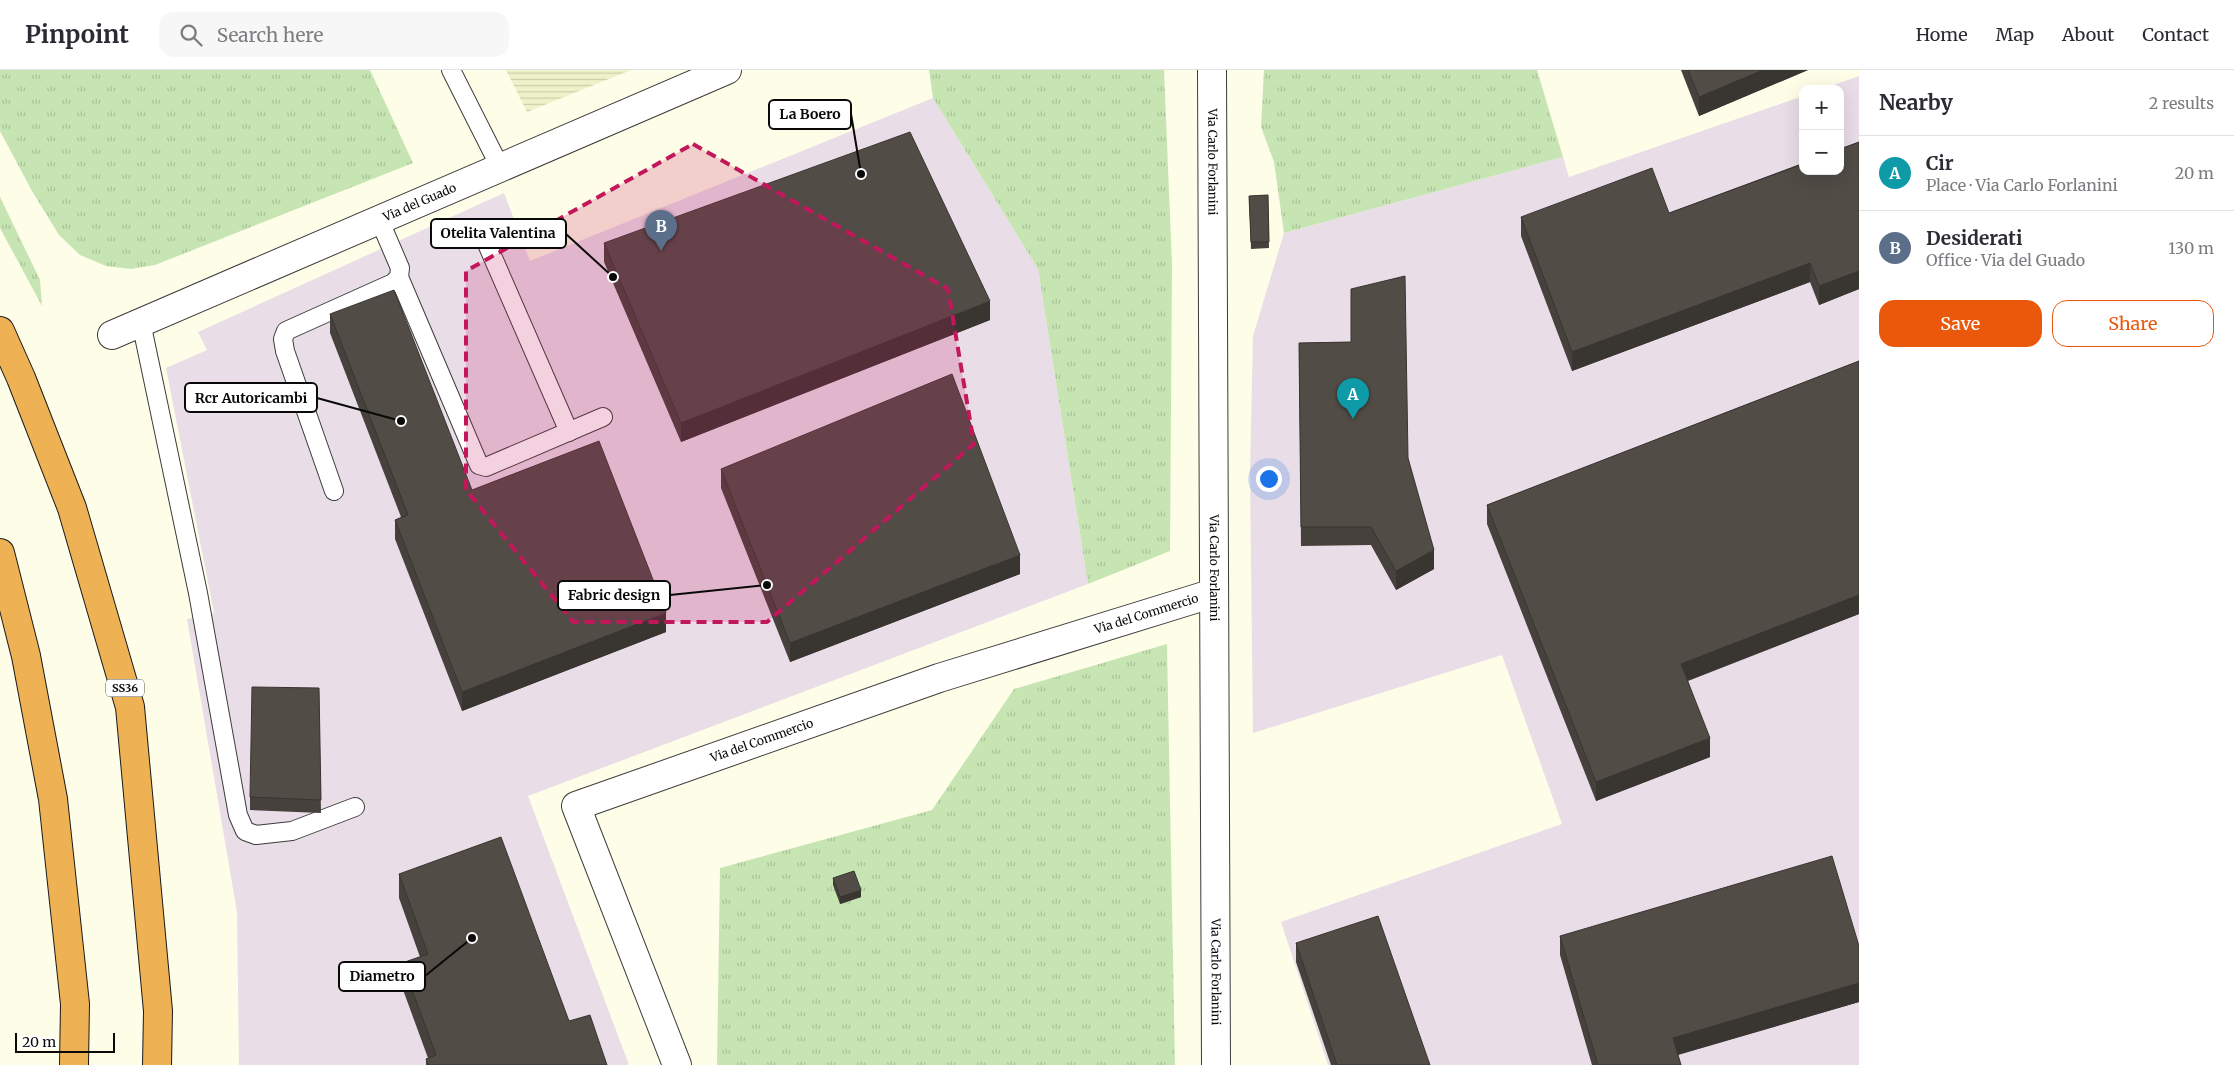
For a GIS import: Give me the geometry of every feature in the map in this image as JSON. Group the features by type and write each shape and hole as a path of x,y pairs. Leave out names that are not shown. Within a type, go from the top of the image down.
{"highway":[{"name":"SS36","path":"0,331 21,378 72,508 130,707 158,1011 157,1065"},
{"path":"0,553 26,656 53,799 75,1004 74,1065"}],"street":[{"name":"Via del Guado","path":"112,335 727,70"},
{"name":"Via Carlo Forlanini","path":"1212,70 1216,1065"},
{"name":"Via del Commercio","path":"677,1065 576,806 939,678 1214,593"}],"lane":[{"path":"451,70 500,167"},
{"path":"334,492 283,339 286,331 393,284 398,277 400,268 379,219"},
{"path":"487,244 569,432"},
{"path":"398,277 479,465 486,467 603,417"},
{"path":"141,322 198,593 238,815 245,831 256,835 292,831 355,807"}],"highlighted area":[{"path":"693,144 948,289 974,444 767,622 573,622 466,490 466,271"}],"shaded area":[{"path":"1859,76 1859,1065 1328,1065 1281,922 1562,824 1502,655 1253,733 1250,473 1253,336 1284,233 1563,157 1569,177 1799,97 1799,175 1844,175 1844,85 1833,85"},
{"path":"933,98 1038,269 1088,584 528,796 629,1065 239,1065 237,912 187,619 214,613 166,368 207,350 198,332 504,193 530,261"}],"green space":[{"path":"0,70 370,70 413,163 155,265 131,269 106,266 80,255 59,235 32,191 0,131"},
{"path":"506,70 631,70 527,112"},
{"path":"929,70 1164,70 1172,264 1170,551 1088,584 1038,269 933,98"},
{"path":"1264,70 1537,70 1563,157 1284,233 1274,162 1261,127"},
{"path":"0,197 40,280 42,306 0,228"},
{"path":"1167,644 1175,1065 717,1065 720,868 932,810 1014,689"}],"building":[{"path":"1688,70 1763,70 1699,97"},
{"path":"910,132 990,301 681,423 604,243"},
{"path":"1859,142 1859,271 1819,286 1810,263 1572,352 1521,217 1652,168 1669,213 1799,165 1799,175 1844,175 1844,148"},
{"path":"1268,195 1269,242 1251,242 1249,196"},
{"path":"1405,276 1408,458 1434,550 1396,571 1371,527 1301,527 1299,343 1351,342 1351,289"},
{"path":"394,290 472,490 599,441 666,613 462,692 395,520 408,515 330,314"},
{"path":"1859,361 1859,595 1681,664 1710,738 1596,782 1487,505"},
{"path":"952,374 1020,555 790,643 721,469"},
{"path":"252,687 319,688 321,800 250,797"},
{"path":"501,837 569,1021 590,1015 607,1065 428,1065 426,1059 436,1055 402,963 428,954 399,874"},
{"path":"1832,856 1859,946 1859,983 1673,1038 1681,1065 1598,1065 1560,936"},
{"path":"854,871 861,890 840,897 833,878"},
{"path":"1378,916 1430,1065 1337,1065 1296,943"}],"place":[{"name":"La Boero","path":"861,174"},
{"name":"Desiderati","path":"661,251"},
{"name":"Otelita Valentina","path":"613,277"},
{"name":"Cir","path":"1353,419"},
{"name":"Rcr Autoricambi","path":"401,421"},
{"name":"Fabric design","path":"767,585"},
{"name":"Diametro","path":"472,938"}]}
